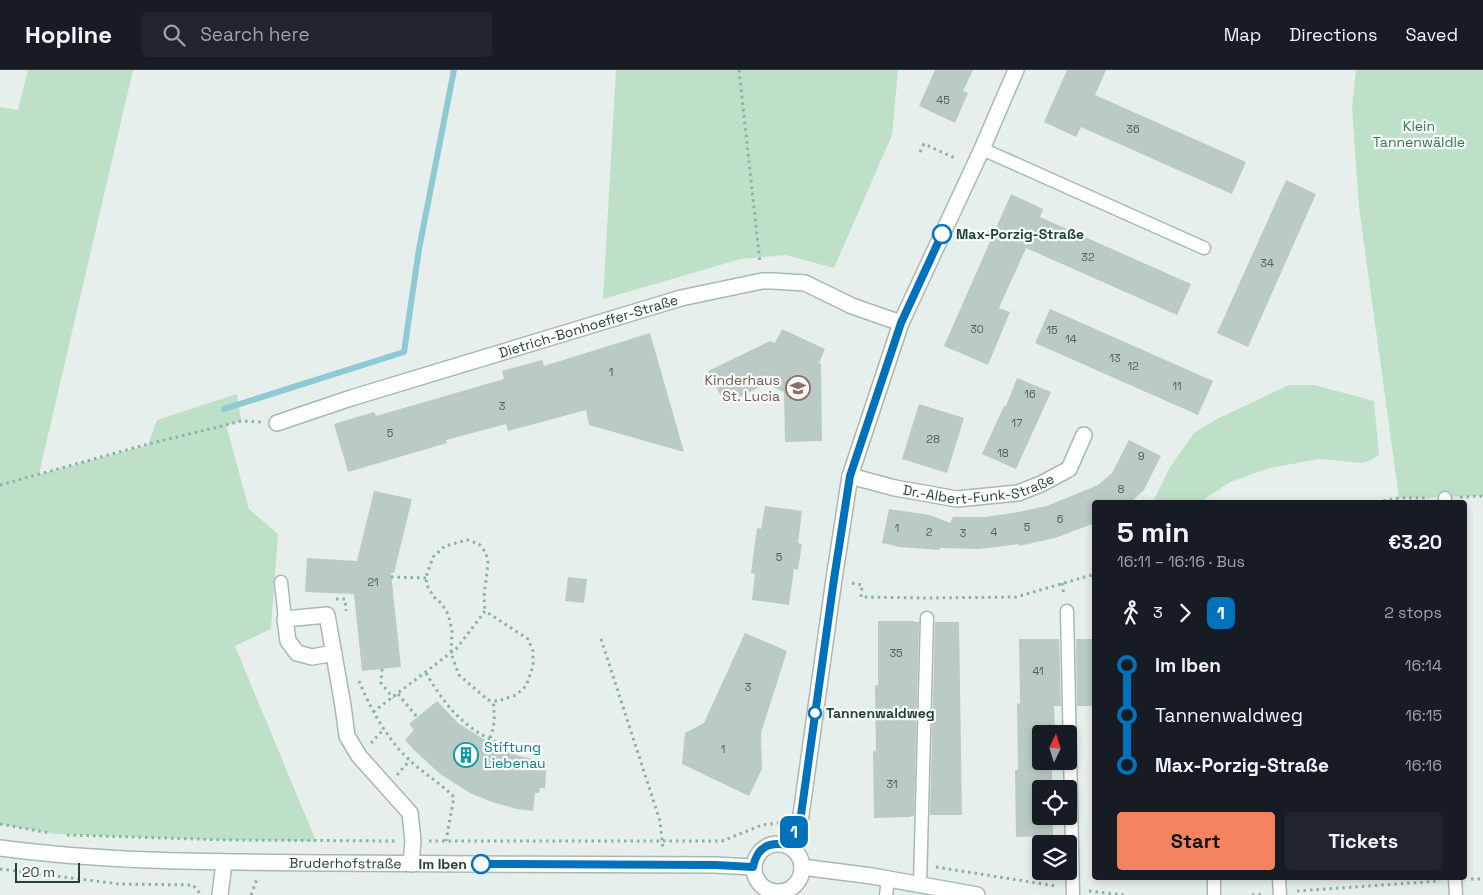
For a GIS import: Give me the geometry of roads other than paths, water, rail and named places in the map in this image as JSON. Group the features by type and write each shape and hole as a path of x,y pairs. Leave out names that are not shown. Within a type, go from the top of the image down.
{"street":[{"path":"787,845 800,822 850,476 901,323 982,149 1016,70"},
{"name":"Dietrich-Bonhoeffer-Straße","path":"277,422 681,298 762,281 805,283 852,306 901,323"},
{"name":"Dr.-Albert-Funk-Straße","path":"850,476 895,488 957,499 1018,493 1041,484 1069,469 1084,435"},
{"path":"334,653 312,657 297,654 288,640 285,619 327,615 334,653 347,736 358,756 410,813 413,840 411,864"},
{"path":"778,843 787,845 795,850 800,858 802,868 800,878 793,887 773,893 762,887 755,878 753,867 755,858 760,850 768,844 778,843"},
{"name":"Bruderhofstraße","path":"0,848 43,854 224,863 715,865 753,867"},
{"path":"220,895 224,863"},
{"path":"802,868 888,879 977,895"}],"lane":[{"path":"982,149 1204,248"},
{"path":"281,582 285,619"},
{"path":"1067,612 1073,892"},
{"path":"920,885 927,618"},
{"path":"886,895 888,879"},
{"path":"1214,880 1214,895"},
{"path":"1279,880 1280,894"},
{"path":"1455,880 1456,895"}],"waterway":[{"path":"224,409 404,352 419,249 454,70"}],"place":[{"name":"Max-Porzig-Straße","path":"942,234"},
{"name":"Kinderhaus St. Lucia","path":"798,388"},
{"name":"Tannenwaldweg","path":"815,713"},
{"name":"Stiftung Liebenau","path":"466,755"},
{"name":"Im Iben","path":"481,864"}],"park label":[{"name":"Klein Tannenwäldle","path":"1419,134"}]}
